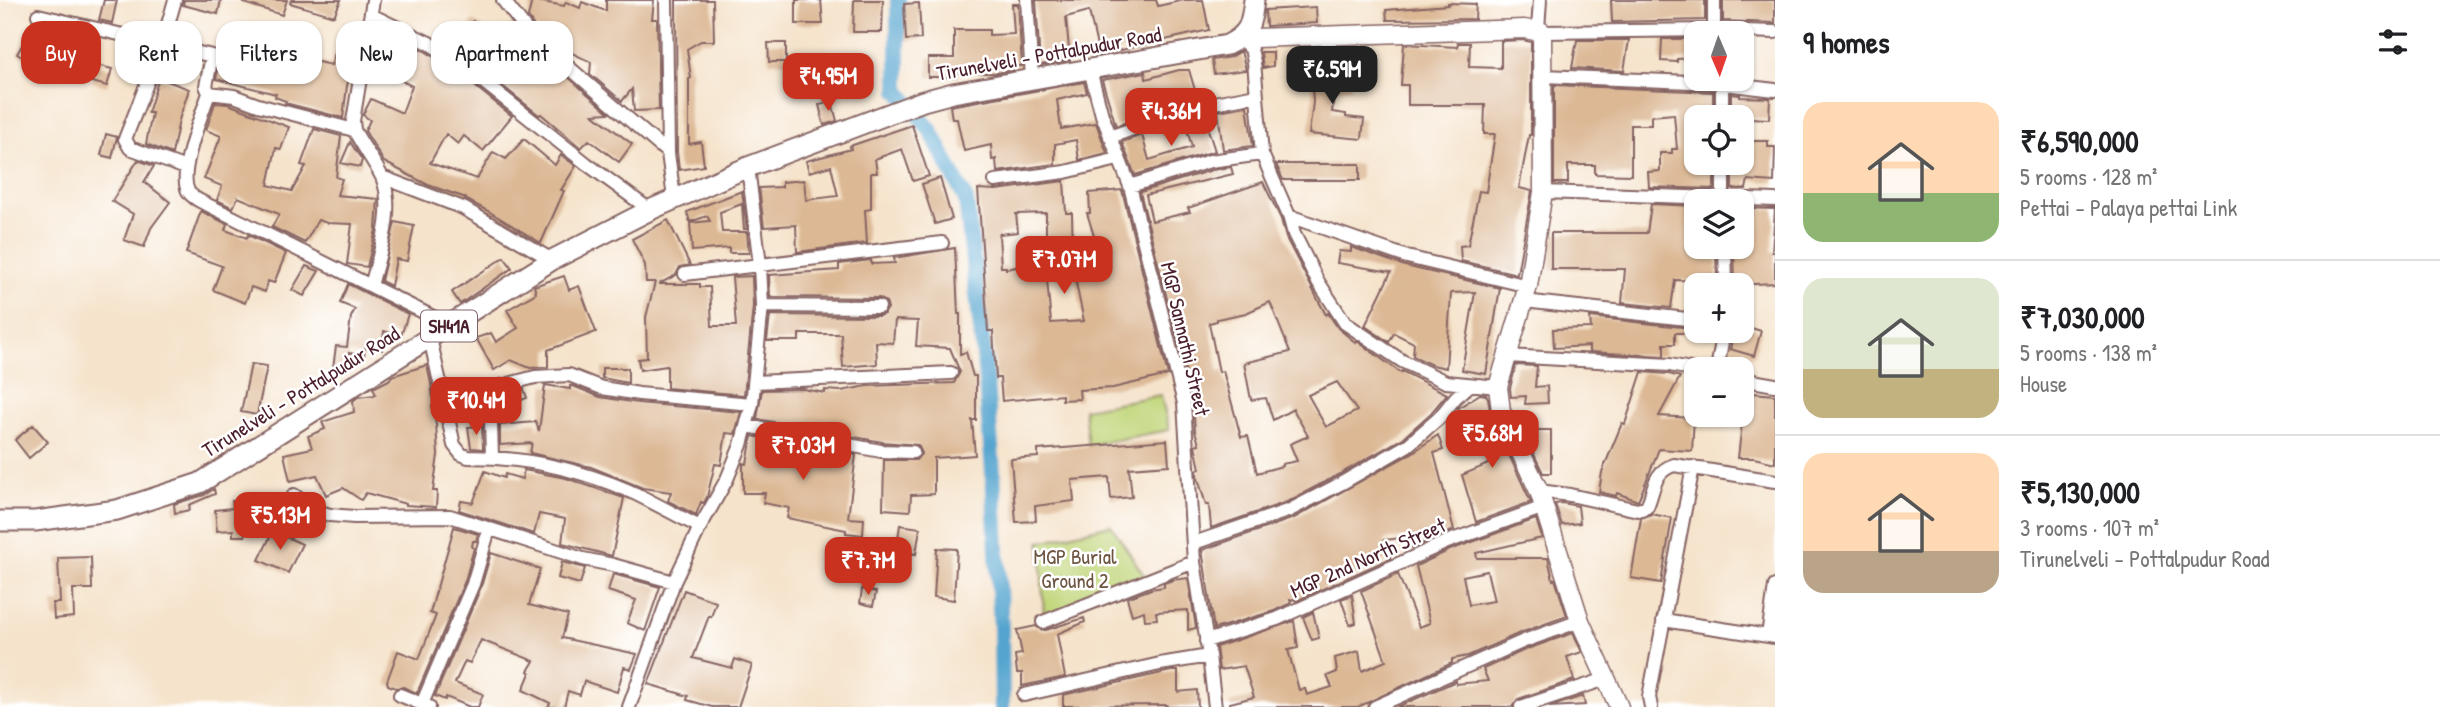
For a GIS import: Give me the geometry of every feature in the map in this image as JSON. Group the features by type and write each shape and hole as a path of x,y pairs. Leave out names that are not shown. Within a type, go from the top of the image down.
{"main road":[{"path":"1243,36 1252,16 1254,0"},
{"name":"Tirunelveli - Pottalpudur Road","path":"0,521 35,521 117,510 200,483 552,260 674,198 748,167 923,100 975,88 1227,45 1243,36"}],"street":[{"path":"169,21 175,0"},
{"path":"371,286 387,216 382,177 354,130 355,105 373,0"},
{"path":"503,0 536,38 668,153"},
{"path":"666,0 668,153 674,198"},
{"path":"1027,0 1032,78"},
{"path":"1540,0 1543,192 1526,294 1498,387 1501,411 1541,499 1580,621 1619,707"},
{"path":"1714,0 1714,21"},
{"path":"38,15 115,34"},
{"path":"371,15 429,43 466,68 650,210"},
{"path":"1243,36 1255,38 1540,31 1684,32"},
{"path":"1754,32 1775,32"},
{"path":"1243,36 1252,54 1262,154 1294,234 1317,280 1345,323 1402,361 1446,382 1498,387"},
{"path":"202,54 212,56 206,86 209,93 186,168 186,183 192,196 451,326"},
{"name":"MGP Sannathi Street","path":"1090,70 1102,115 1130,186 1184,403 1194,562 1214,707"},
{"path":"1543,76 1684,81"},
{"path":"147,84 125,139 130,148 186,168"},
{"path":"1754,87 1775,90"},
{"path":"209,93 234,96 258,105 354,130"},
{"path":"1110,137 1193,107 1256,95"},
{"path":"1130,186 1210,161 1262,154"},
{"path":"995,181 1065,172 1118,159"},
{"path":"629,707 674,582 727,479 747,426 752,404 762,306 760,265 748,167"},
{"path":"382,177 463,208 552,260"},
{"path":"1543,192 1684,197"},
{"path":"1754,200 1775,200"},
{"path":"1289,216 1526,294 1684,318"},
{"path":"685,274 942,243"},
{"path":"762,306 879,307"},
{"path":"430,338 454,445 461,454 468,457 522,458 597,478 630,491 700,527"},
{"path":"1507,356 1684,368"},
{"path":"755,382 951,373"},
{"path":"492,457 490,389 535,377 569,375 602,388 639,394 752,404"},
{"path":"1754,381 1775,385"},
{"path":"1194,543 1290,510 1353,477 1408,445 1439,418 1470,385"},
{"path":"747,426 881,451 913,452"},
{"path":"1541,499 1570,495 1643,510 1649,503 1658,474 1664,468 1674,465 1775,481"},
{"path":"1651,707 1649,697 1693,467"},
{"path":"294,495 313,510 330,515 450,516 583,559 674,582"},
{"name":"MGP 2nd North Street","path":"1206,642 1278,620 1541,499"},
{"path":"400,695 425,706 473,584 489,529"},
{"path":"1043,622 1194,562"},
{"path":"1663,620 1771,637 1775,586"},
{"path":"1375,707 1500,651 1580,621"},
{"path":"1024,695 1160,664 1209,656"},
{"path":"1521,707 1606,678"}],"green space":[{"path":"1161,395 1169,430 1088,445 1084,409"},
{"name":"MGP Burial Ground 2","path":"1111,525 1145,577 1044,618 1040,542"}],"building":[{"path":"104,0 117,0 112,23 99,20"},
{"path":"184,0 221,0 218,14 183,5"},
{"path":"245,0 287,0 282,15 244,3"},
{"path":"291,0 341,0 334,16 290,3"},
{"path":"532,0 564,6 566,2 580,8 582,2 606,11 606,0 654,0 652,19 657,19 659,110 634,111 632,89 622,101 590,74 591,62 573,54 573,21 531,21 528,17"},
{"path":"676,0 713,0 714,41 701,41 687,49 691,78 689,144 701,142 704,166 679,170 677,152"},
{"path":"796,0 821,0 823,24 796,24"},
{"path":"854,0 883,0 882,32 853,32"},
{"path":"1036,0 1156,0 1158,6 1184,0 1203,0 1209,30 1099,55 1089,11 1066,17 1070,60 1040,65"},
{"path":"1611,0 1705,0 1705,20 1612,22"},
{"path":"1723,0 1775,0 1775,23 1723,21"},
{"path":"919,3 921,39 906,40 904,4"},
{"path":"1448,3 1476,4 1475,19 1387,20 1386,10"},
{"path":"1012,4 1018,4 1022,66 1013,66 1013,70 997,73 956,73 956,77 928,77 928,58 954,58 954,30 989,30 989,35 1014,34"},
{"path":"1316,7 1317,23 1266,26 1265,10"},
{"path":"1662,39 1684,39 1684,59 1677,59 1677,62 1661,61"},
{"path":"1577,40 1629,40 1624,71 1572,68"},
{"path":"1501,41 1531,42 1531,135 1519,188 1532,191 1517,274 1461,261 1460,246 1468,245 1479,191 1486,192 1495,134 1484,134 1485,105 1408,105 1408,85 1401,85 1404,44 1457,47 1458,43 1470,43 1469,67 1501,68"},
{"path":"768,43 786,43 786,62 769,62"},
{"path":"417,47 431,55 431,84 472,84 512,116 483,151 464,136 458,144 446,134 430,163 477,179 493,152 506,159 524,139 555,165 561,155 576,166 561,190 564,191 541,243 466,198 428,185 384,162 365,131 370,120 363,115 371,99 402,113 412,86 408,84 417,84"},
{"path":"336,51 336,84 348,84 343,118 285,103 286,101 275,97 276,94 236,84 322,84 322,63 331,65"},
{"path":"1241,51 1246,70 1214,74 1212,60 1230,57"},
{"path":"1261,52 1273,52 1273,66 1263,68"},
{"path":"101,66 112,69 107,86 100,84"},
{"path":"1350,69 1351,88 1335,89 1332,112 1364,119 1362,139 1309,134 1313,102 1311,71"},
{"path":"1189,70 1197,97 1116,126 1102,80 1145,72 1146,79"},
{"path":"573,81 609,113 593,114 632,144 619,162 589,140 581,148 500,84 573,84"},
{"path":"1084,82 1087,93 1057,100 1061,129 1096,123 1107,153 1079,160 1076,140 1055,144 1055,164 997,172 996,159 992,160 991,145 964,151 957,119 952,119 950,106"},
{"path":"157,84 175,84 189,89 172,154 146,144 152,113 148,113"},
{"path":"1554,85 1713,92 1713,105 1684,105 1684,175 1714,175 1714,189 1649,187 1648,172 1660,171 1660,153 1672,153 1672,149 1677,149 1674,114 1651,116 1651,125 1631,125 1631,175 1595,174 1595,165 1568,165 1568,183 1554,183"},
{"path":"1731,94 1770,98 1769,119 1754,118 1754,105 1731,105"},
{"path":"832,102 837,121 824,125 819,105"},
{"path":"215,103 228,104 289,127 281,149 276,148 268,185 292,191 306,166 301,165 314,129 341,136 336,177 342,179 337,195 378,199 376,230 367,267 347,264 352,224 318,220 305,243 272,227 279,214 238,197 233,208 217,200 222,186 204,179 221,136 206,130"},
{"path":"1247,106 1253,146 1223,150 1218,111"},
{"path":"1203,114 1215,151 1135,175 1122,142 1142,135 1149,160 1192,147 1184,119"},
{"path":"912,125 929,176 913,181 902,149 875,159 877,173 871,173 871,209 865,210 867,243 797,252 796,225 764,227 759,188 782,187 782,182 804,180 806,200 838,196 831,166 809,172 806,161 851,149 850,146"},
{"path":"106,134 117,137 112,158 101,155"},
{"path":"1754,141 1768,141 1768,147 1775,147 1774,182 1748,180 1746,189 1732,189 1732,175 1754,175"},
{"path":"350,142 362,160 360,167 341,163"},
{"path":"138,160 154,166 144,182 170,202 151,228 144,247 124,240 133,214 112,201"},
{"path":"1276,164 1360,164 1360,180 1283,180"},
{"path":"1231,167 1233,174 1146,195 1152,221 1190,212 1188,208 1263,182 1281,219 1286,238 1326,315 1328,313 1338,328 1356,343 1357,341 1401,373 1402,371 1447,394 1431,413 1403,438 1338,475 1287,502 1211,528 1209,505 1206,505 1197,475 1197,470 1200,469 1195,445 1199,444 1195,431 1193,401 1140,192 1212,170","holes":["1270,302 1290,352 1244,363 1251,400 1266,398 1273,420 1293,409 1308,436 1290,444 1297,461 1257,473 1248,436 1241,437 1223,371 1219,372 1209,323 1246,313","1337,382 1357,411 1326,427 1308,395"]},
{"path":"940,178 952,219 935,224 922,184"},
{"path":"1064,181 1066,213 1072,213 1073,259 1099,252 1087,213 1090,213 1089,193 1122,190 1168,375 1113,388 1079,390 1080,399 1062,400 1062,395 1002,401 1000,378 996,378 993,331 988,331 978,189 996,190","holes":["1046,213 1046,261 1006,269 1001,267 999,234 1018,232 1016,214","1046,269 1073,269 1084,321 1051,323"]},
{"path":"742,191 747,229 744,229 742,204 720,212 722,232 747,232 749,253 729,253 729,248 692,251 690,223 710,221 707,216 690,222 687,212"},
{"path":"1651,204 1684,205 1684,259 1716,259 1717,273 1684,273 1684,280 1675,280 1671,308 1622,303 1625,269 1551,269 1551,233 1647,233"},
{"path":"1754,208 1775,209 1772,252 1775,252 1775,283 1754,284 1754,273 1735,273 1734,259 1754,259"},
{"path":"201,211 227,224 225,230 247,238 248,235 286,253 274,283 268,281 265,292 251,287 245,303 213,290 222,266 186,253"},
{"path":"668,220 690,265 680,267 676,275 659,284 700,284 700,287 710,287 712,326 736,326 732,277 752,276 753,306 744,395 667,388 667,366 640,370 638,359 647,358 646,317 655,282 646,282 645,265 632,239"},
{"path":"395,222 414,226 407,261 396,259 391,286 381,281"},
{"path":"1351,247 1405,266 1500,288 1486,374 1462,370 1475,292 1451,293 1446,368 1432,365 1413,356 1414,343 1394,333 1389,342 1365,326 1391,272 1337,263 1339,251 1351,252"},
{"path":"955,248 960,354 966,352 973,376 976,376 976,420 972,420 975,455 934,458 934,494 911,495 910,511 883,509 884,460 916,460 922,453 918,445 882,442 757,419 762,390 803,389 825,393 825,390 841,391 867,386 954,383 960,372 950,348 916,346 918,321 895,320 893,343 876,342 877,364 843,367 841,334 799,334 799,341 767,341 770,315 879,316 888,308 886,302 879,298 770,297 769,275 839,270 839,264 871,260 871,264 895,263 894,258"},
{"path":"504,257 512,268 460,304 452,292"},
{"path":"306,266 319,271 304,296 292,290"},
{"path":"564,276 569,290 579,286 596,332 548,350 548,367 530,368 511,360 494,370 476,338 491,333 496,342 518,328 507,310 536,293 534,286"},
{"path":"348,284 408,314 401,336 384,331 382,350 365,348 364,356 349,353 346,370 333,368 336,346 347,347 351,317 355,309 340,303"},
{"path":"1590,317 1684,327 1684,333 1675,333 1675,344 1664,344 1664,356 1589,352 1589,346 1554,348 1553,329 1591,328"},
{"path":"1754,329 1761,331 1754,356 1730,349 1731,343 1754,343"},
{"path":"251,364 267,366 257,415 241,412"},
{"path":"427,365 438,455 433,491 437,491 436,507 406,505 366,493 361,500 343,488 326,495 317,475 290,481 284,454 312,448 308,436 325,429 322,422 354,412 353,401 358,397 376,395 373,388 392,376"},
{"path":"1516,365 1537,366 1535,387 1547,386 1548,403 1525,404 1526,396 1511,397 1510,388"},
{"path":"602,368 628,368 628,383 602,378"},
{"path":"1642,372 1680,377 1659,416 1684,417 1684,427 1693,427 1692,451 1659,449 1638,501 1617,493 1616,496 1599,492 1602,472 1622,423 1625,424"},
{"path":"545,385 570,389 570,386 573,386 600,397 638,403 741,412 735,434 726,433 721,465 715,464 707,497 704,503 701,502 696,515 668,501 671,492 643,488 591,467 530,453 532,443 500,445 500,425 535,420 539,431"},
{"path":"524,389 527,398 500,408 499,396"},
{"path":"1754,393 1775,395 1775,463 1754,458 1738,458 1742,427 1754,427"},
{"path":"1480,394 1488,398 1491,416 1531,502 1476,522 1462,475 1498,460 1482,420 1470,427 1458,408"},
{"path":"33,425 48,442 29,458 15,440"},
{"path":"482,426 483,449 471,448 468,427"},
{"path":"1531,430 1551,430 1551,473 1543,473 1530,446"},
{"path":"1438,435 1443,450 1434,453 1454,530 1412,548 1409,537 1384,540 1391,558 1296,601 1290,600 1291,603 1274,611 1214,629 1202,550 1294,518 1412,453"},
{"path":"752,436 856,455 848,518 864,519 863,535 787,518 789,508 763,503 765,493 743,493 743,463 747,464"},
{"path":"1167,440 1169,465 1129,468 1132,497 1111,499 1109,477 1072,480 1074,501 1035,506 1036,521 1016,522 1011,459 1038,457 1038,450"},
{"path":"524,470 566,478 624,498 612,556 562,543 565,519 539,514 534,534 459,510 461,501 473,503 485,471 504,478 505,474 522,479"},
{"path":"214,489 215,494 189,505 190,510 175,513 174,504 204,495"},
{"path":"232,501 244,501 245,536 233,536 233,530 217,531 215,510 233,508"},
{"path":"1555,504 1578,506 1580,523 1562,525"},
{"path":"1651,514 1672,518 1661,583 1631,578 1641,518"},
{"path":"1536,519 1542,538 1476,553 1477,558 1548,558 1567,616 1468,656 1452,659 1452,663 1358,707 1230,707 1230,703 1254,697 1244,666 1219,670 1216,647 1294,621 1298,648 1288,650 1299,690 1305,689 1307,695 1332,687 1327,676 1337,672 1335,658 1359,651 1362,671 1386,661 1361,591 1398,574 1419,627 1430,623 1416,566 1450,550","holes":["1487,571 1494,601 1469,605 1463,576"]},
{"path":"900,525 920,528 916,554 896,551"},
{"path":"454,527 478,534 476,541 473,541 474,548 465,581 417,693 388,685 398,651 419,659 436,615 430,613"},
{"path":"273,531 302,544 288,573 259,560"},
{"path":"937,548 957,549 954,600 934,597"},
{"path":"491,553 540,569 529,605 568,615 562,638 637,654 631,669 624,667 617,692 584,681 580,695 568,691 564,707 548,707 550,703 523,690 534,661 481,640 470,663 465,661 455,683 483,694 478,707 435,696 481,587"},
{"path":"91,557 92,589 73,589 74,617 54,619 53,603 60,603 58,558"},
{"path":"562,562 585,568 580,584 558,578"},
{"path":"613,574 660,587 645,631 627,623 636,600 608,591"},
{"path":"1188,578 1196,628 1188,630 1188,610 1156,612 1157,619 1145,620 1144,611 1132,615 1127,598 1164,587 1164,583 1173,580"},
{"path":"862,589 876,592 873,606 860,603"},
{"path":"684,590 716,602 693,658 732,668 735,659 752,665 738,707 712,707 687,700 688,696 648,684"},
{"path":"1352,595 1356,623 1350,625 1341,599"},
{"path":"1313,612 1319,638 1312,640 1303,617"},
{"path":"1084,618 1085,622 1057,634 1065,677 1022,686 1022,673 1017,673 1015,655 1022,654 1017,630 1036,626 1046,630"},
{"path":"1573,633 1582,652 1567,657 1574,680 1518,699 1512,707 1397,707 1456,681 1456,684 1488,681 1483,669 1527,649"},
{"path":"1178,671 1178,692 1197,690 1198,707 1063,706 1063,695"},
{"path":"1583,696 1585,705 1549,707"}],"waterway":[{"path":"898,0 898,90 931,131 966,200 984,356 993,472 1002,707"}]}
